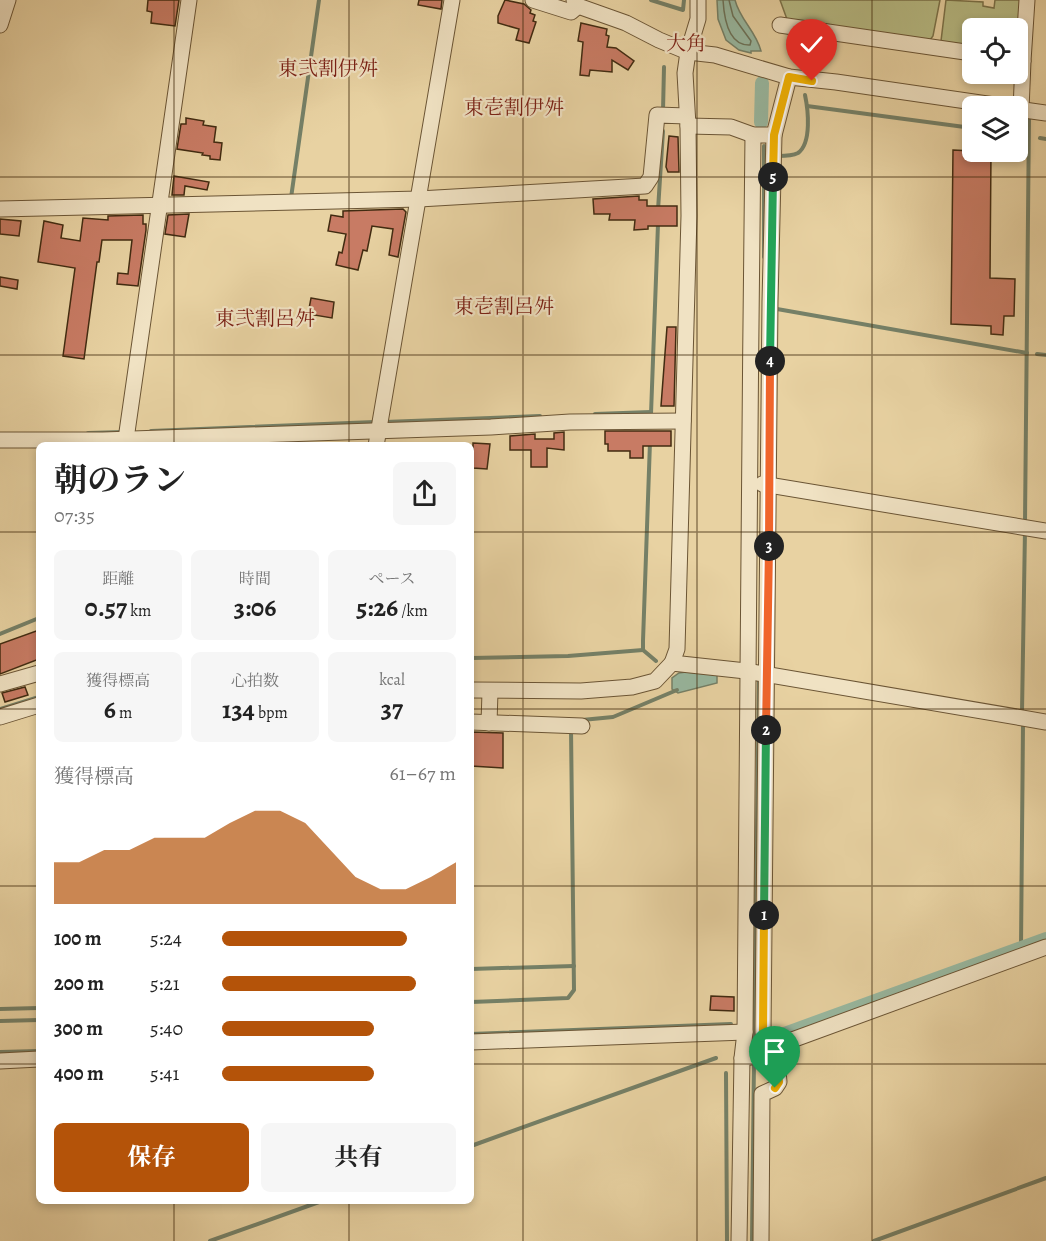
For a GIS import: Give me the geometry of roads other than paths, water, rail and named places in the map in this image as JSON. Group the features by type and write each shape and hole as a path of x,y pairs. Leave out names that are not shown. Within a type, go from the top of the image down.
{"street":[{"path":"0,25 8,0"},
{"path":"128,437 189,0"},
{"path":"377,442 452,0"},
{"path":"533,0 571,12 576,3 626,22 659,40 688,52 715,55 789,77 962,100"},
{"path":"474,690 581,691 633,687 655,681 672,663 677,649 689,216 685,73 688,52 698,19 698,0"},
{"path":"1025,18 1027,0"},
{"path":"780,25 962,52"},
{"path":"761,1241 762,1094 775,1088 779,1082 777,1060 759,1051 745,1032 774,135 789,77"},
{"path":"1028,110 1046,113"},
{"path":"0,209 160,202 419,196 645,186 651,177 657,115 731,127 753,135 774,135"},
{"path":"753,135 764,486"},
{"path":"0,440 128,437 380,424 491,427 627,420 651,422 683,420"},
{"path":"764,486 1046,531"},
{"path":"672,663 758,673 1046,722"},
{"path":"739,1241 759,1051 758,673"},
{"path":"0,684 36,674"},
{"path":"489,719 490,692"},
{"path":"0,717 36,706"},
{"path":"474,722 489,719 574,725"},
{"path":"759,1051 1046,947"},
{"path":"474,1042 745,1032"},
{"path":"0,1061 36,1059"}],"water":[{"path":"717,0 735,0 740,14 756,37 761,51 751,51 751,53 739,50 726,40 718,19"},
{"path":"679,673 717,675 717,683 678,693 672,689 672,678"}],"waterway":[{"path":"291,198 319,0"},
{"path":"651,0 683,10 684,0"},
{"path":"663,111 664,67"},
{"path":"761,122 762,83"},
{"path":"778,156 798,153 805,142 808,126 805,95"},
{"path":"807,106 962,127"},
{"path":"1025,522 1029,116"},
{"path":"658,210 663,131"},
{"path":"1040,138 1046,139"},
{"path":"764,146 764,257"},
{"path":"651,414 658,224"},
{"path":"777,309 1027,353"},
{"path":"1037,354 1046,355"},
{"path":"595,414 651,412"},
{"path":"385,422 540,416"},
{"path":"151,431 375,422"},
{"path":"88,433 123,432"},
{"path":"650,442 643,650 656,661"},
{"path":"1022,712 1025,530"},
{"path":"0,634 36,619"},
{"path":"474,658 568,656 643,650"},
{"path":"754,1052 759,678"},
{"path":"582,720 613,717 677,690"},
{"path":"0,709 36,698"},
{"path":"1021,948 1023,724"},
{"path":"474,1002 568,998 574,990 571,729"},
{"path":"754,1045 1046,939"},
{"path":"474,969 574,966"},
{"path":"0,1009 36,1008"},
{"path":"0,1021 36,1020"},
{"path":"474,1034 731,1024"},
{"path":"0,1052 36,1051"},
{"path":"474,1145 716,1058"},
{"path":"752,1241 754,1059"},
{"path":"726,1073 727,1241"},
{"path":"874,1241 1046,1178"},
{"path":"210,1241 313,1204"}],"district":[{"name":"大角","path":"686,43"},
{"name":"東弐割伊舛","path":"328,68"},
{"name":"東壱割伊舛","path":"514,107"},
{"name":"東壱割呂舛","path":"504,306"},
{"name":"東弐割呂舛","path":"265,318"}]}
